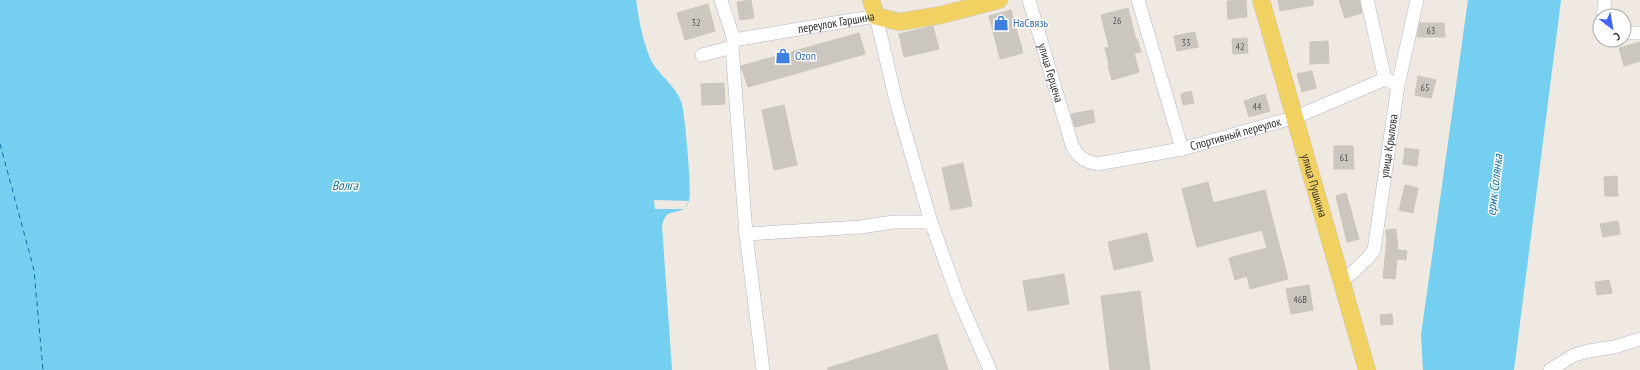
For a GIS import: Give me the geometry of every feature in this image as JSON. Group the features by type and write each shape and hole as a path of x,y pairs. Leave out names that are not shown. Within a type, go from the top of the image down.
{"main road":[{"name":"переулок Гаршина","path":"873,8 899,22 940,15 998,0"},
{"name":"улица Пушкина","path":"1261,0 1296,117 1367,370"}],"street":[{"path":"721,0 733,44 746,234 763,370"},
{"name":"улица Герцена","path":"1029,0 1072,146"},
{"path":"1138,0 1182,149"},
{"path":"1367,0 1385,79 1398,85"},
{"name":"улица Крылова","path":"1343,282 1368,258 1374,250 1398,85 1417,0"},
{"path":"873,8 897,105 931,222 958,297 990,370"},
{"name":"переулок Гаршина","path":"702,55 733,44 873,8"},
{"name":"Спортивный переулок","path":"1072,146 1081,158 1097,164 1182,149 1296,117 1385,79"},
{"path":"746,234 854,228 893,222 931,222"},
{"path":"1550,370 1574,355 1614,347 1640,339"}],"water":[{"name":"Волга","path":"0,0 636,0 638,16 646,48 652,62 673,87 680,98 686,138 690,183 689,201 684,209 667,215 662,226 672,370 0,370"},
{"name":"ерик Солянка","path":"1468,0 1561,0 1514,370 1423,370 1421,335"}],"pier":[{"path":"654,200 689,201 684,209 655,209"}],"building":[{"path":"751,0 754,18 740,20 737,2"},
{"path":"1246,0 1247,17 1228,19 1227,1"},
{"path":"1278,0 1313,0 1313,5 1280,11"},
{"path":"1339,0 1359,0 1362,13 1345,18"},
{"path":"708,4 715,31 685,40 677,13"},
{"path":"1128,8 1136,40 1137,39 1141,52 1134,53 1139,72 1112,80 1105,48 1109,47 1101,15"},
{"path":"1011,10 1023,53 1000,59 989,16"},
{"path":"1420,23 1444,23 1445,37 1417,37"},
{"path":"933,26 939,49 904,57 899,34"},
{"path":"1195,32 1198,47 1177,51 1174,36"},
{"path":"859,33 865,54 748,87 741,66"},
{"path":"1247,38 1248,53 1233,54 1232,39"},
{"path":"1328,41 1329,63 1310,64 1310,42"},
{"path":"1640,42 1640,61 1624,66 1619,48 1632,48 1632,44"},
{"path":"1312,71 1316,88 1302,92 1297,74"},
{"path":"1418,76 1436,80 1431,98 1415,95"},
{"path":"724,83 725,104 702,105 701,84"},
{"path":"1191,91 1194,103 1183,105 1181,94"},
{"path":"1265,94 1270,111 1249,117 1244,101"},
{"path":"784,105 797,165 774,170 762,110"},
{"path":"1093,110 1095,122 1075,127 1071,114"},
{"path":"1334,146 1353,146 1354,169 1334,169"},
{"path":"1405,148 1419,150 1417,166 1403,164"},
{"path":"963,163 972,206 951,210 942,168"},
{"path":"1617,176 1618,196 1605,196 1604,177"},
{"path":"1208,182 1213,203 1265,190 1288,279 1250,289 1247,276 1235,280 1229,258 1267,248 1262,230 1197,247 1182,189"},
{"path":"1405,185 1418,188 1413,213 1399,210"},
{"path":"1346,193 1359,239 1347,242 1336,196"},
{"path":"1618,221 1620,234 1603,237 1600,224"},
{"path":"1396,229 1398,250 1407,251 1406,260 1397,259 1395,279 1383,278 1387,240 1386,230"},
{"path":"1147,233 1153,261 1114,270 1108,242"},
{"path":"1064,274 1069,304 1028,311 1023,281"},
{"path":"1609,280 1612,293 1597,295 1595,282"},
{"path":"1309,285 1313,310 1291,314 1286,289"},
{"path":"1140,291 1150,370 1110,370 1101,296"},
{"path":"1392,314 1393,324 1381,325 1380,315"},
{"path":"937,334 948,370 828,370 828,368"}],"ferry route":[{"path":"0,144 34,270 43,370"}],"place":[{"name":"НаСвязь","path":"1001,23"},
{"name":"Ozon","path":"783,56"}]}
